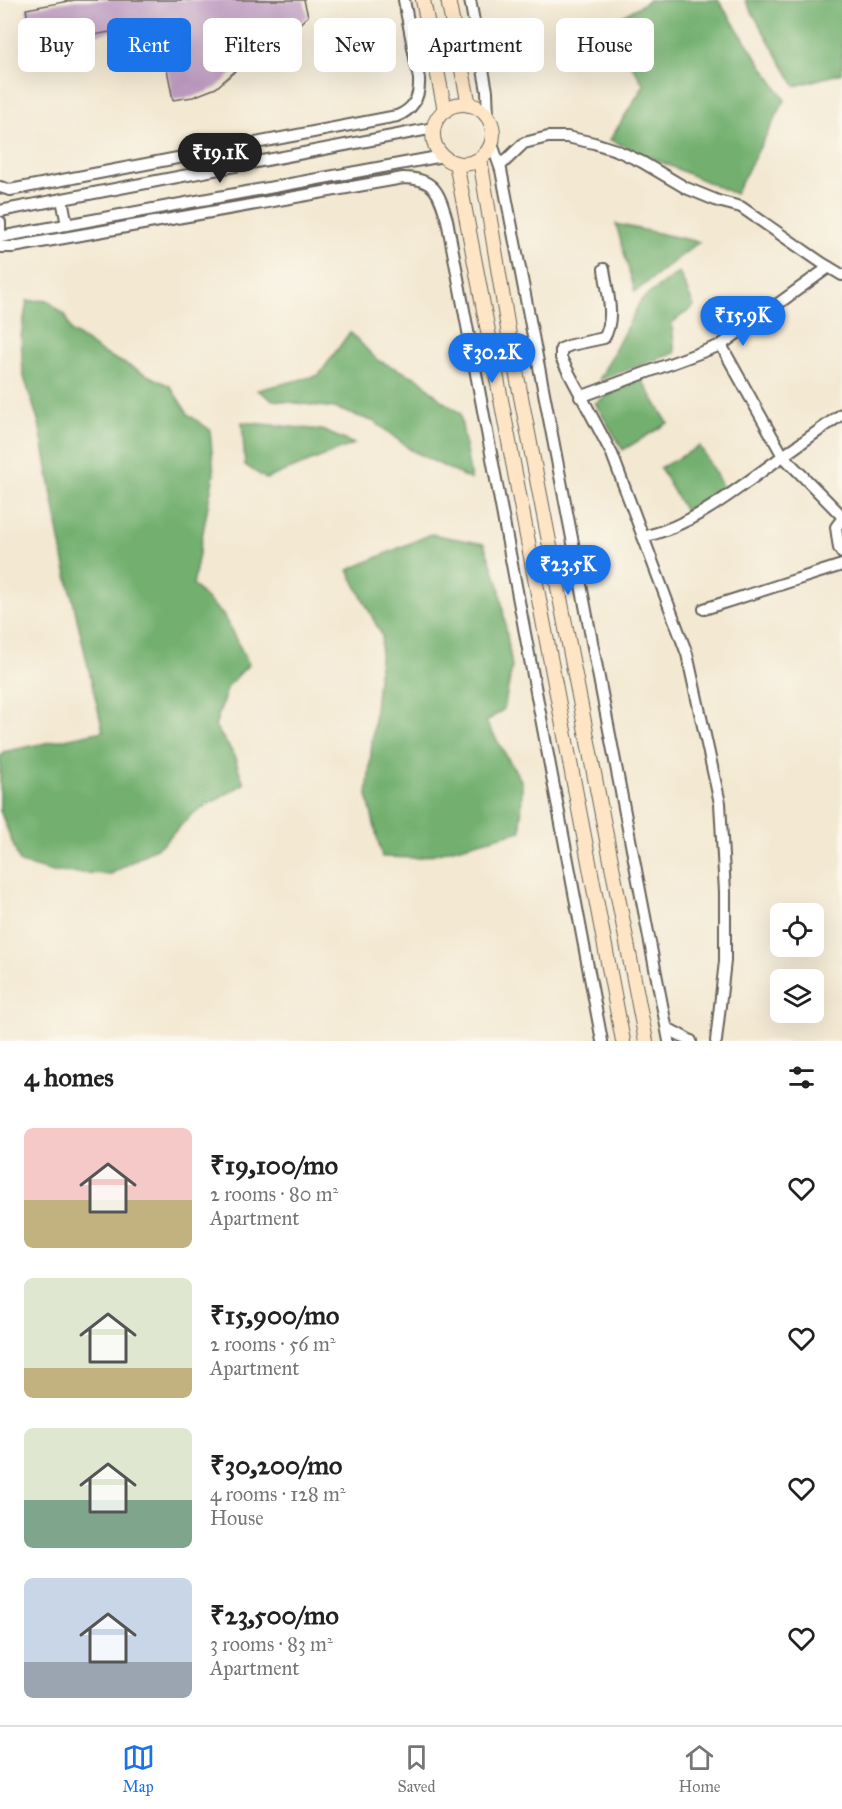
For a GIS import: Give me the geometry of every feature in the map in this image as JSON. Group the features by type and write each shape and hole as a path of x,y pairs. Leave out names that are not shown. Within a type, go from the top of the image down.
{"street":[{"path":"0,187 10,190 397,116 406,112 415,104 420,91 404,0"},
{"path":"423,0 445,111"},
{"path":"448,0 469,105"},
{"path":"470,0 487,91 488,117 494,135 492,144 488,153 472,163 456,163 443,156 436,148 433,138 438,118 453,106 469,105 481,110 488,117"},
{"path":"0,211 434,128"},
{"path":"500,166 524,143 548,137 567,137 616,150 642,162 686,188 718,201 741,207 842,275"},
{"path":"492,144 500,166 669,1041"},
{"path":"0,222 0,236 443,156"},
{"path":"480,159 509,335 646,1041"},
{"path":"456,163 623,1041"},
{"path":"0,247 13,247 403,178 423,180 433,187 439,195 447,220 602,1041"},
{"path":"62,199 67,225"},
{"path":"580,397 721,345 829,267"},
{"path":"604,269 611,320 607,332 604,338 561,349 561,358 612,454 687,654 720,803 725,892 725,961 716,1041"},
{"path":"721,345 783,456 842,517 836,527 838,548 842,553"},
{"path":"643,537 659,533 702,513 842,414"},
{"path":"704,609 842,565"},
{"path":"667,1028 691,1041"}],"green space":[{"path":"649,0 718,0 785,100 735,194 610,140 644,85 636,72 654,72 654,18 620,18"},
{"path":"745,0 842,0 842,73 795,86"},
{"path":"616,224 699,242 635,292"},
{"path":"679,272 694,306 672,323 675,353 599,380 641,300"},
{"path":"47,300 65,315 71,331 103,353 170,386 188,414 210,430 214,474 193,585 223,615 249,664 228,686 215,726 233,753 244,784 192,814 163,844 111,874 53,872 20,863 0,810 0,758 3,752 103,731 64,562 39,423 23,374 21,336 27,301"},
{"path":"350,332 377,360 419,379 441,400 460,413 471,480 411,450 375,422 334,408 273,400 257,390 319,375"},
{"path":"640,377 668,423 623,450 595,403"},
{"path":"242,422 322,430 354,444 266,479 245,465"},
{"path":"700,446 725,491 686,513 660,468"},
{"path":"431,534 484,544 499,585 512,667 504,709 486,722 522,782 521,831 419,858 382,857 367,795 382,636 348,570"}],"building":[{"path":"75,0 304,0 308,16 302,22 302,18 203,18 203,72 234,72 216,88 193,97 173,100 168,72 191,72 191,18 107,18 107,32 95,35 95,18 28,18 26,9"}]}
